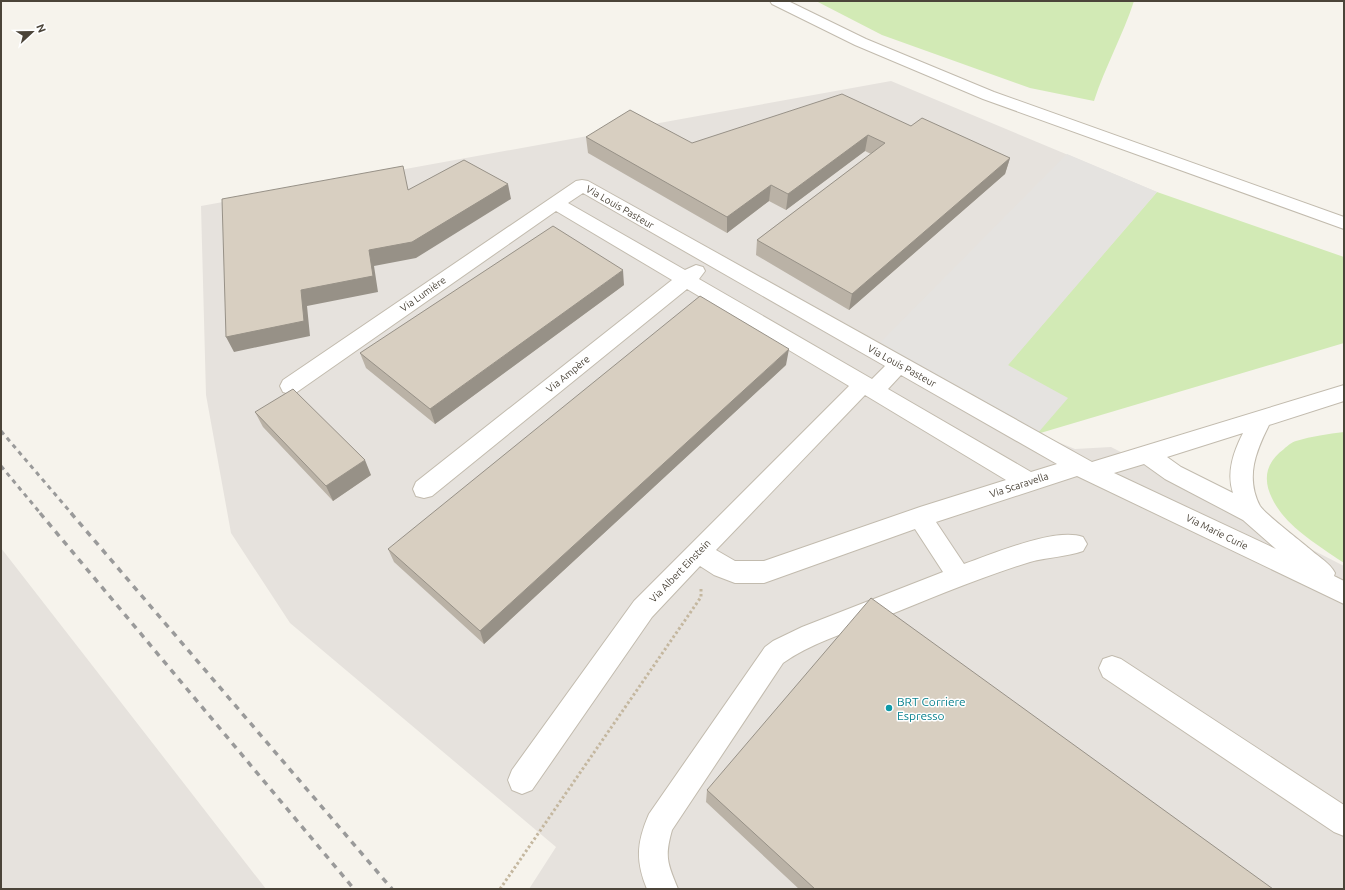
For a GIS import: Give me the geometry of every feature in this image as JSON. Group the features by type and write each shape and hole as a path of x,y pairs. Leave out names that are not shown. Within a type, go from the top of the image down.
{"street":[{"path":"777,1 850,38 949,81 1344,223"},
{"name":"Via Louis Pasteur","path":"556,203 582,185 1084,469"},
{"path":"556,203 1029,482"},
{"name":"Via Lumière","path":"290,386 556,203"},
{"name":"Via Ampère","path":"424,489 711,259"},
{"name":"Via Albert Einstein","path":"522,780 643,609 699,552 869,387 899,364"},
{"name":"Via Scaravella","path":"699,552 726,571 743,574 764,572 920,517 1029,482 1147,454 1344,393"},
{"path":"1251,512 1242,487 1242,461 1248,445 1262,419"},
{"path":"1147,454 1172,473 1251,512 1311,565 1344,587"},
{"name":"Via Marie Curie","path":"1084,469 1344,593"},
{"path":"920,517 959,576"},
{"path":"663,889 655,871 651,854 659,824 774,656 782,649 811,635 959,576 1059,545 1075,544"},
{"path":"1112,668 1344,822"}],"path":[{"path":"500,889 701,597 699,552"}],"shaded area":[{"path":"891,81 1157,192 1008,366 1038,434 1075,449 1111,447 1344,566 1344,889 529,889 556,847 290,623 231,533 206,395 201,206"},
{"path":"1067,154 1157,192 1008,365 1068,398 1037,434 880,343"},
{"path":"1,548 266,889 1,889"}],"green space":[{"path":"816,1 1134,1 1094,101 1030,88 882,35"},
{"path":"1157,192 1344,257 1344,343 1037,434 1007,366"},
{"path":"1344,432 1344,563 1311,540 1288,521 1282,514 1276,506 1268,489 1267,472 1270,464 1276,456 1291,443 1314,436"}],"building":[{"path":"842,94 911,126 922,118 1010,158 852,294 757,240 885,143 868,135 788,194 771,185 727,217 586,137 630,110 692,143"},
{"path":"464,160 508,184 412,242 369,250 373,276 301,290 304,321 226,337 222,199 403,166 408,190"},
{"path":"553,226 623,270 430,409 360,353"},
{"path":"700,296 789,349 480,631 388,549"},
{"path":"293,389 365,460 326,486 255,412"},
{"name":"BRT Corriere Espresso","path":"871,598 1273,889 815,889 707,790"}],"railway":[{"path":"1,431 72,514"},
{"path":"1,466 41,514"},
{"path":"40,513 354,889"},
{"path":"71,513 392,889"}],"place":[{"name":"BRT Corriere Espresso","path":"889,708"}]}
